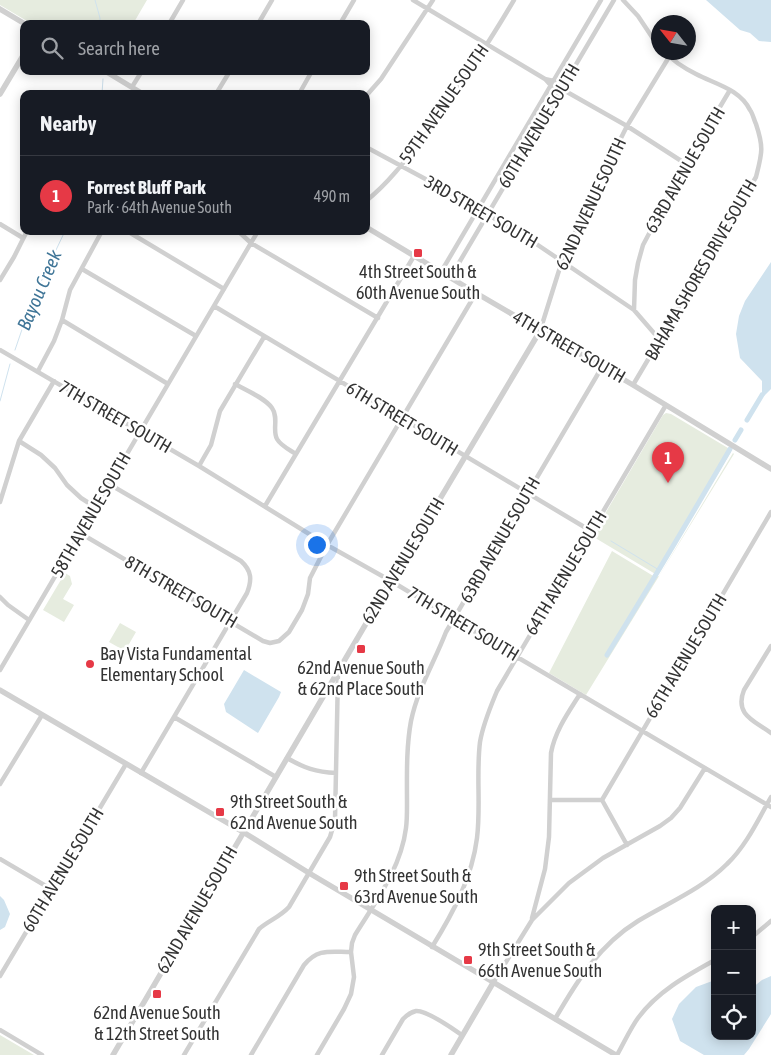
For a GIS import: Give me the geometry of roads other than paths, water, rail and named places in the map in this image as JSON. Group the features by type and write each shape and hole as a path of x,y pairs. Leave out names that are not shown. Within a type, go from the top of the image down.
{"street":[{"path":"172,20 184,0"},
{"path":"260,20 272,0"},
{"path":"342,20 354,0"},
{"path":"413,0 545,79 553,80 563,86 567,92"},
{"path":"370,92 381,80 433,0"},
{"name":"59TH AVENUE SOUTH","path":"370,198 402,166 451,99 514,0"},
{"name":"60TH AVENUE SOUTH","path":"440,272 601,0"},
{"name":"60TH AVENUE SOUTH","path":"450,278 614,0"},
{"path":"623,0 638,16 651,36"},
{"path":"0,9 20,21"},
{"name":"62ND AVENUE SOUTH","path":"113,1055 540,331 562,261 593,194 627,126 667,60"},
{"name":"BAHAMA SHORES DRIVE SOUTH","path":"633,385 756,177 762,155 762,141 750,108 741,98 720,84 684,68 673,60"},
{"path":"0,94 20,61"},
{"path":"112,75 136,90"},
{"path":"132,87 140,75"},
{"path":"218,90 228,75"},
{"path":"301,90 310,75"},
{"path":"545,79 550,86 567,92 627,126 686,164"},
{"name":"63RD AVENUE SOUTH","path":"634,310 635,280 643,245 686,164 730,90"},
{"name":"3RD STREET SOUTH","path":"370,149 526,237 634,310 660,340"},
{"path":"0,224 23,238"},
{"name":"4TH STREET SOUTH","path":"370,229 771,469"},
{"path":"0,280 25,235"},
{"path":"38,371 54,341 70,290 100,235"},
{"path":"134,235 224,289"},
{"path":"242,235 251,243 378,318"},
{"name":"58TH AVENUE SOUTH","path":"0,670 256,235"},
{"path":"265,506 414,256"},
{"path":"82,269 196,336"},
{"name":"8TH STREET SOUTH","path":"80,533 230,622 270,643 279,642 289,632 299,614 308,594 310,578 327,545 476,293"},
{"name":"6TH STREET SOUTH","path":"214,306 591,531"},
{"path":"62,320 168,384"},
{"path":"198,466 211,444 220,411 264,337"},
{"name":"7TH STREET SOUTH","path":"0,350 769,806"},
{"name":"63RD AVENUE SOUTH","path":"317,1055 351,994 354,977 351,952 355,935 390,878 397,864 403,844 406,827 409,736 416,701 423,682 446,632 602,367"},
{"path":"0,502 19,441 54,382"},
{"path":"236,384 272,407 275,413 275,432 278,440 296,454"},
{"name":"64TH AVENUE SOUTH","path":"432,946 450,919 460,898 474,857 477,836 480,742 484,724 497,691 666,405"},
{"path":"19,441 42,455 55,468 67,485 81,498 95,507"},
{"path":"109,484 241,561 251,577 247,593 141,773"},
{"name":"66TH AVENUE SOUTH","path":"602,800 771,512"},
{"path":"0,597 29,620"},
{"path":"771,646 744,690 741,703 745,714 771,733"},
{"path":"184,1055 259,929 289,908 330,837 336,810 338,671"},
{"path":"0,690 243,832 616,1055 638,1018 657,998 680,979 711,962"},
{"path":"532,920 545,869 549,836 553,742 557,731 580,694"},
{"path":"0,784 42,715"},
{"path":"174,717 276,778"},
{"path":"287,758 310,769 336,773"},
{"name":"60TH AVENUE SOUTH","path":"0,976 126,764"},
{"path":"451,1055 493,982 532,920 569,882 603,858 671,818 680,808 705,768"},
{"path":"555,1019 598,954 636,922 700,886 728,864 740,850 769,806 771,797"},
{"path":"550,800 602,800 627,845"},
{"path":"0,859 51,890"},
{"path":"756,934 771,921"},
{"path":"251,1055 310,957 318,953 351,952"},
{"path":"382,1055 403,1019 408,1014 415,1012 428,1014 462,1035"},
{"path":"0,1030 42,1055"}],"water":[{"path":"706,0 771,0 771,42 759,41 750,33 740,30"},
{"path":"771,262 771,389 764,396 762,395 762,381 740,358 736,334 739,316 745,301"},
{"path":"244,670 281,692 258,733 226,712 224,704"},
{"path":"0,896 4,900 10,914 5,927 0,930"},
{"path":"771,976 771,1014 756,1038 756,985"},
{"path":"711,981 711,1040 755,1040 744,1055 704,1055 680,1041 672,1019 679,1004 696,987"}],"waterway":[{"name":"Bayou Creek","path":"95,0 100,20"},
{"name":"Bayou Creek","path":"102,90 103,79"},
{"name":"Bayou Creek","path":"15,350 31,303 63,235"},
{"name":"Bayou Creek","path":"0,401 10,364"},
{"path":"747,420 762,395"},
{"path":"735,440 741,430"},
{"path":"607,655 730,449"},
{"path":"611,541 659,570"}],"place":[{"name":"4th Street South & 60th Avenue South","path":"418,253"},
{"name":"Forrest Bluff Park","path":"668,483"},
{"name":"62nd Avenue South & 62nd Place South","path":"361,649"},
{"name":"Bay Vista Fundamental Elementary School","path":"90,664"},
{"name":"9th Street South & 62nd Avenue South","path":"220,812"},
{"name":"9th Street South & 63rd Avenue South","path":"344,886"},
{"name":"9th Street South & 66th Avenue South","path":"468,960"},
{"name":"62nd Avenue South & 12th Street South","path":"157,994"}]}
